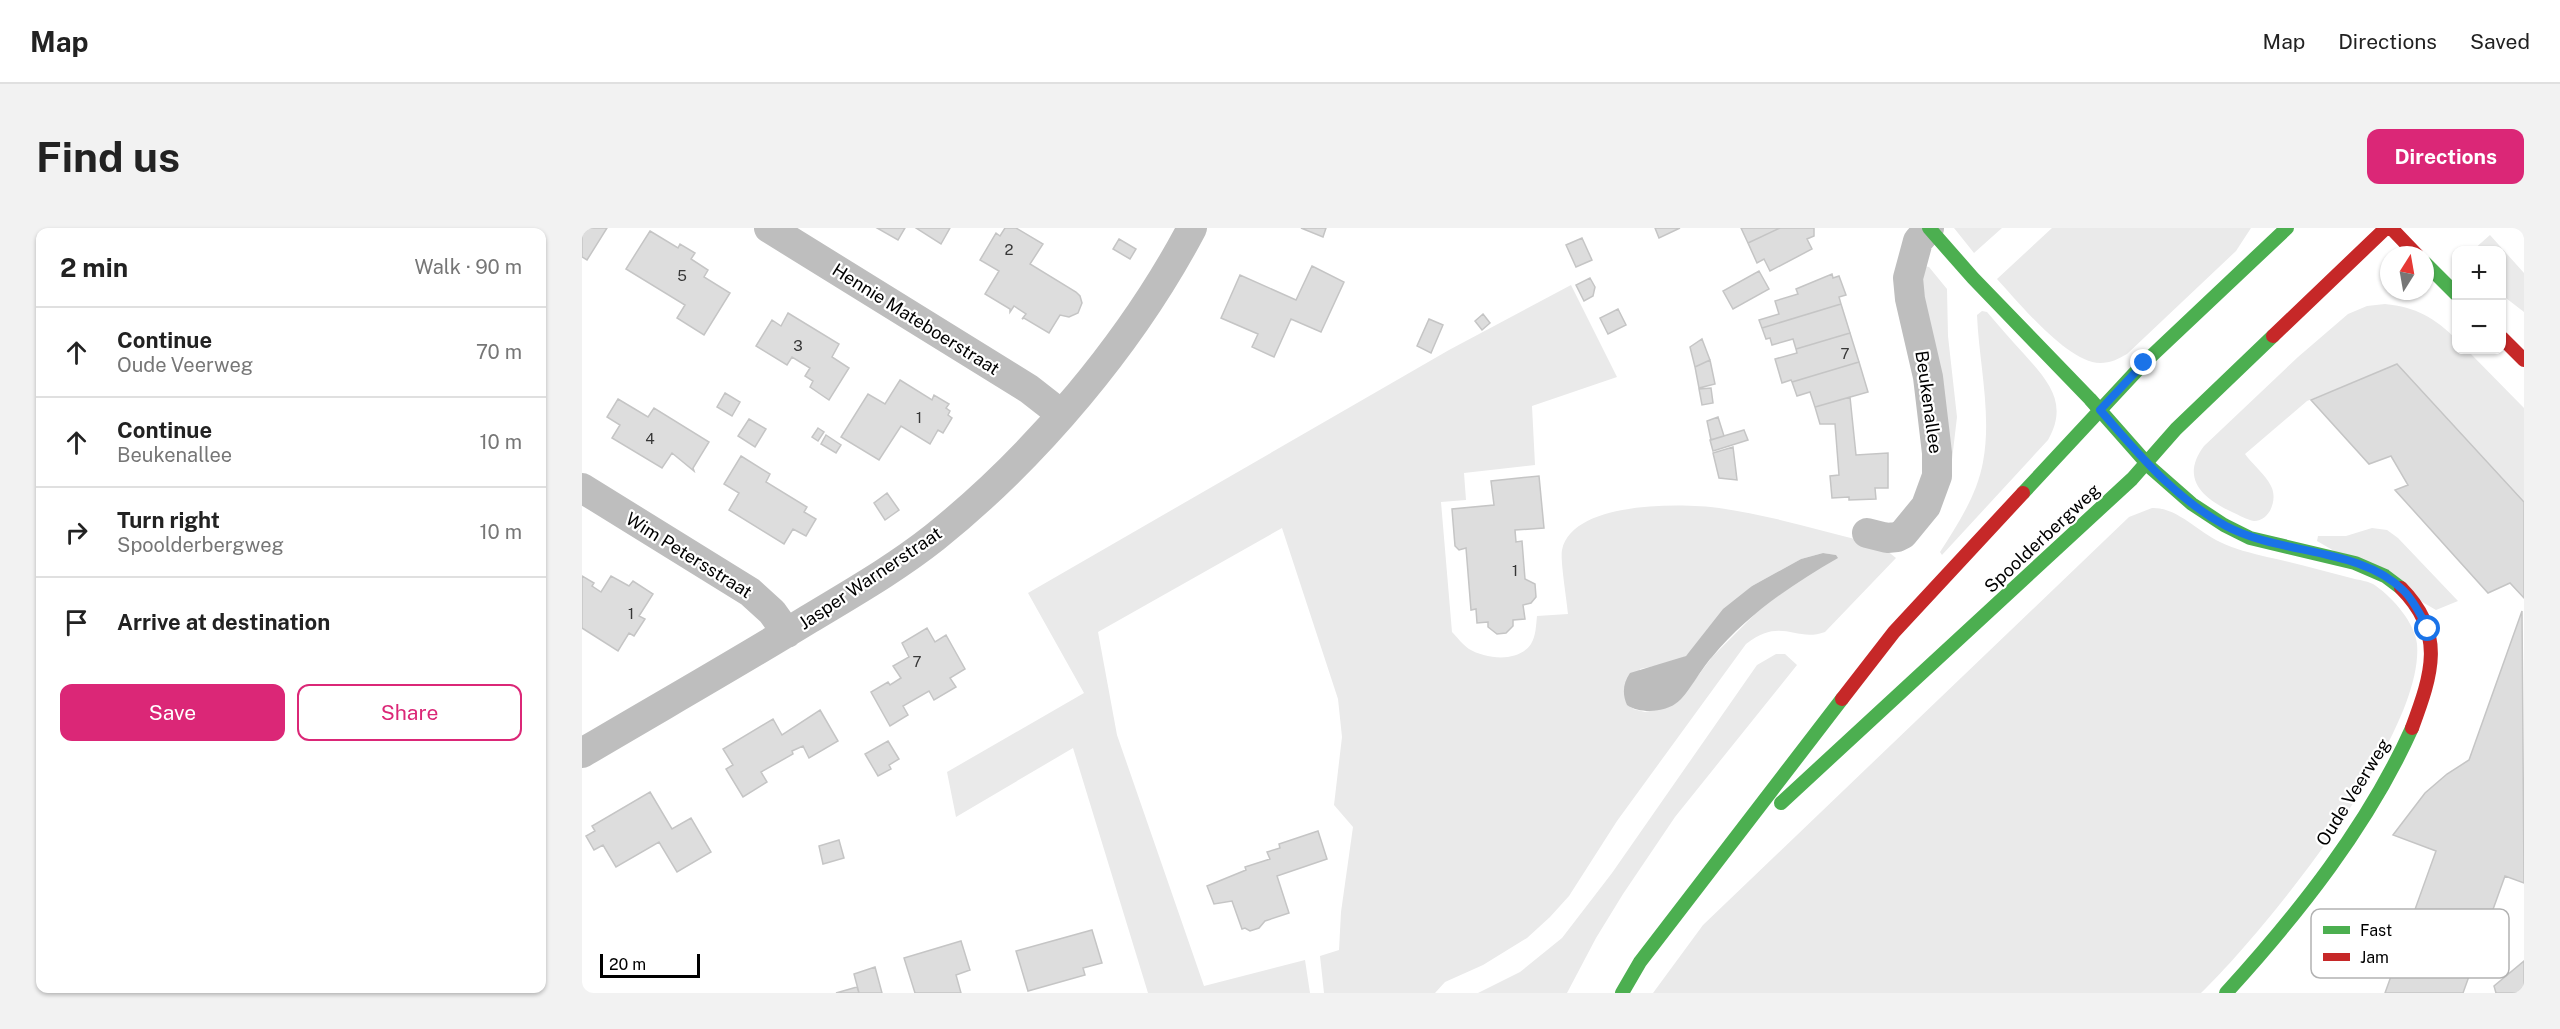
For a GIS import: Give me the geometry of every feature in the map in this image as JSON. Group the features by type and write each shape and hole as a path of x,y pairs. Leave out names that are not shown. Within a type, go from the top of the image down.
{"main road":[{"name":"Beukenallee","path":"1929,228 2147,463"},
{"name":"Spoolderbergweg","path":"1622,993 1640,962 1713,865 1894,632 2144,363 2286,228"},
{"name":"Spoolderbergweg","path":"1713,865 2132,479 2176,429 2388,228"},
{"path":"2388,228 2407,246"},
{"path":"2434,272 2452,289"},
{"path":"2506,342 2524,360"},
{"name":"Oude Veerweg","path":"2147,463 2166,484 2225,526 2260,541 2355,562 2386,576 2404,591 2418,610 2428,629 2432,646 2427,688 2400,755 2320,879 2249,969 2226,993"}],"street":[{"name":"Hennie Mateboerstraat","path":"769,228 1029,389 1061,414"},
{"name":"Jasper Warnerstraat","path":"582,753 871,582 935,537 988,490 1061,414 1116,348 1142,312 1192,228"},
{"name":"Beukenallee","path":"1867,533 1887,538 1903,534 1926,506 1937,476 1937,453 1928,377 1910,299 1908,278 1918,241 1929,228"},
{"name":"Wim Petersstraat","path":"582,488 750,592 772,612 787,633"}],"shaded area":[{"path":"1954,228 2002,228 1974,253"},
{"path":"2052,228 2251,228 2236,251 2127,354 2100,363 2087,360 2059,343 1997,279"},
{"path":"2490,235 2500,246 2478,246"},
{"path":"2506,253 2524,273 2524,312 2506,298"},
{"path":"1924,266 1929,267 1947,289 1948,336 1957,417 1951,468 1919,274"},
{"path":"1571,285 1617,377 1532,406 1535,465 1464,473 1466,500 1441,502 1452,632 1467,647 1476,652 1493,657 1510,657 1518,654 1533,641 1537,616 1568,614 1562,550 1570,534 1585,522 1606,514 1655,506 1719,508 1775,519 1867,542 1886,550 1896,558 1825,632 1805,635 1779,631 1769,632 1746,644 1617,821 1569,896 1527,938 1483,965 1445,982 1435,993 1324,993 1320,956 1339,950 1341,912 1353,827 1334,805 1342,737 1338,699 1282,528 1098,632 1117,735 1204,986 1305,960 1310,993 1148,993 1073,748 956,817 947,772 1084,693 1028,593 1449,350","holes":["1823,553 1836,555 1762,607 1712,657 1679,701 1668,707 1645,712 1633,709 1640,669 1670,663 1686,656 1752,586 1801,559"]},
{"path":"2385,304 2406,308 2440,325 2452,336 2452,354 2471,354 2524,408 2524,502 2383,371 2307,401 2245,454 2265,477 2273,491 2271,508 2260,520 2246,519 2221,506 2198,486 2194,477 2194,468 2197,457 2204,446 2298,357 2348,314 2367,306"},
{"path":"1982,311 1987,312 2048,383 2056,404 2056,415 2048,440 1942,555 1940,552 1972,498 1983,462 1986,407 1977,315"},
{"path":"2152,508 2170,511 2212,538 2237,549 2373,584 2389,597 2408,620 2417,644 2413,682 2396,728 2369,778 2300,879 2263,925 2201,993 1653,993 1703,925 2129,517"},
{"path":"2372,528 2387,530 2398,538 2458,601 2436,610 2317,541 2318,536 2346,536"},
{"path":"1823,553 1836,555 1838,558 1803,579 1755,614 1708,662 1687,692 1674,705 1660,710 1646,711 1627,705 1624,689 1630,673 1686,656 1723,609 1752,586 1801,559"},
{"path":"1776,654 1785,654 1797,665 1675,817 1596,938 1567,993 1478,993 1520,972 1562,938 1612,873 1757,665"}],"building":[{"path":"582,228 607,228 587,260 582,257"},
{"path":"877,228 905,228 898,240"},
{"path":"916,228 950,228 941,244"},
{"path":"1005,228 1016,228 1043,244 1030,264 1080,296 1082,303 1078,313 1069,317 1060,315 1049,333 1024,318 1022,319 1026,314 1014,306 1010,312 1010,309 985,294 999,271 980,260 996,233 1000,236"},
{"path":"1301,228 1326,228 1323,237"},
{"path":"1655,228 1680,228 1659,238"},
{"path":"1741,228 1780,228 1748,243"},
{"path":"1780,228 1814,228 1814,236 1807,239 1812,249 1770,271 1764,259 1757,263 1748,243"},
{"path":"650,231 678,248 680,244 695,253 691,259 708,270 704,277 730,293 704,335 677,318 685,305 626,269"},
{"path":"1582,238 1592,260 1576,267 1566,245"},
{"path":"1119,239 1136,249 1130,259 1113,249"},
{"path":"1312,266 1344,282 1321,332 1291,319 1274,357 1252,347 1258,334 1221,318 1240,275 1296,300"},
{"path":"1759,271 1769,289 1733,309 1723,291"},
{"path":"1832,274 1833,278 1839,276 1846,295 1839,297 1841,304 1762,328 1759,320 1779,314 1775,301 1798,294 1796,289"},
{"path":"1590,278 1595,287 1593,296 1584,301 1576,285"},
{"path":"1841,304 1850,333 1796,349 1793,339 1772,345 1770,338 1766,339 1762,328"},
{"path":"1618,309 1626,325 1608,334 1600,318"},
{"path":"788,313 839,344 832,357 849,368 829,400 810,387 813,381 805,376 810,368 792,357 787,365 756,346 772,320 781,326"},
{"path":"1483,314 1490,323 1482,330 1475,321"},
{"path":"1429,319 1443,325 1431,353 1417,346"},
{"path":"1850,333 1859,362 1782,383 1775,359 1797,353 1796,349"},
{"path":"1702,339 1710,360 1695,367 1690,347"},
{"path":"1710,360 1715,384 1699,388 1695,367"},
{"path":"1859,362 1868,392 1815,407 1810,392 1797,396 1792,382"},
{"path":"2397,364 2524,502 2524,598 2510,583 2488,593 2395,490 2408,485 2391,456 2369,464 2311,400"},
{"path":"900,380 932,400 934,395 949,404 946,408 950,411 948,415 952,418 943,433 938,430 930,444 901,426 879,460 841,437 868,394 885,404"},
{"path":"1711,388 1713,403 1702,405 1699,389"},
{"path":"725,393 740,402 732,416 717,407"},
{"path":"1850,397 1856,455 1888,453 1888,488 1875,488 1876,499 1832,498 1830,476 1839,475 1835,424 1820,424 1815,407"},
{"path":"618,399 648,417 654,408 709,442 693,468 694,471 672,453 662,468 612,438 620,425 607,417"},
{"path":"1718,417 1724,436 1711,440 1707,421"},
{"path":"749,419 766,429 755,447 738,436"},
{"path":"818,428 824,432 818,441 812,437"},
{"path":"1744,430 1748,440 1713,451 1710,440"},
{"path":"826,435 841,445 836,453 821,444"},
{"path":"1733,447 1737,480 1719,478 1713,453"},
{"path":"741,456 770,474 766,482 807,507 804,512 816,519 806,536 793,529 784,544 729,510 739,493 724,484"},
{"path":"1539,476 1544,528 1515,530 1516,542 1522,541 1525,579 1535,584 1536,597 1531,603 1523,605 1525,619 1513,620 1513,626 1506,633 1497,634 1488,627 1488,622 1477,623 1476,609 1471,610 1466,548 1459,550 1455,546 1452,509 1494,505 1491,481"},
{"path":"887,493 899,510 885,520 874,503"},
{"path":"582,576 594,583 592,586 601,592 611,576 629,586 633,581 653,594 639,616 645,619 634,636 629,633 618,651 582,628"},
{"path":"2522,611 2524,883 2505,876 2493,909 2415,909 2436,851 2393,835 2425,793 2447,774 2469,760"},
{"path":"927,628 935,642 946,635 965,669 950,678 956,687 934,700 929,691 903,706 908,715 890,726 871,692 888,682 890,685 901,678 893,666 909,657 902,643"},
{"path":"820,710 838,741 809,758 803,746 792,751 793,754 761,772 767,782 743,797 726,769 733,765 723,749 773,719 782,735"},
{"path":"888,741 899,759 889,765 891,769 878,776 865,754"},
{"path":"650,792 672,829 691,818 711,852 677,872 659,842 616,867 603,845 594,850 586,836 595,831 592,826"},
{"path":"1318,831 1327,859 1277,876 1289,913 1265,921 1259,928 1250,931 1242,929 1232,901 1214,904 1207,886 1246,870 1245,867 1270,859 1267,852 1280,848 1279,844"},
{"path":"839,840 844,858 823,864 819,846"},
{"path":"1092,930 1102,963 1083,968 1085,975 1028,991 1016,951"},
{"path":"961,941 970,970 956,975 961,993 915,993 904,958"},
{"path":"2524,961 2524,993 2496,993 2494,986 2504,978 2509,978 2509,974"},
{"path":"875,967 882,993 859,993 854,974"},
{"path":"2390,978 2468,978 2463,993 2385,993"},
{"path":"857,987 859,993 836,993"}],"traffic: fast":[{"path":"1929,228 1973,278 2090,399 2151,468 2192,504 2224,525 2250,538 2355,563 2385,576 2401,588"},
{"path":"2023,493 2144,363 2287,228"},
{"path":"2434,272 2452,290"},
{"path":"1781,803 2132,479 2176,429 2273,336"},
{"path":"1622,993 1640,962 1842,699"},
{"path":"2226,993 2330,868 2374,800 2412,728"}],"traffic: jam":[{"path":"2273,336 2386,228"},
{"path":"2391,228 2408,246"},
{"path":"2506,342 2524,360"},
{"path":"1842,699 1894,632 2023,493"},
{"path":"2401,588 2425,621 2430,638 2429,672 2412,728"}],"route":[{"path":"2144,363 2100,410 2166,484 2225,526 2249,537 2355,562 2386,576 2404,591 2428,629"}]}
